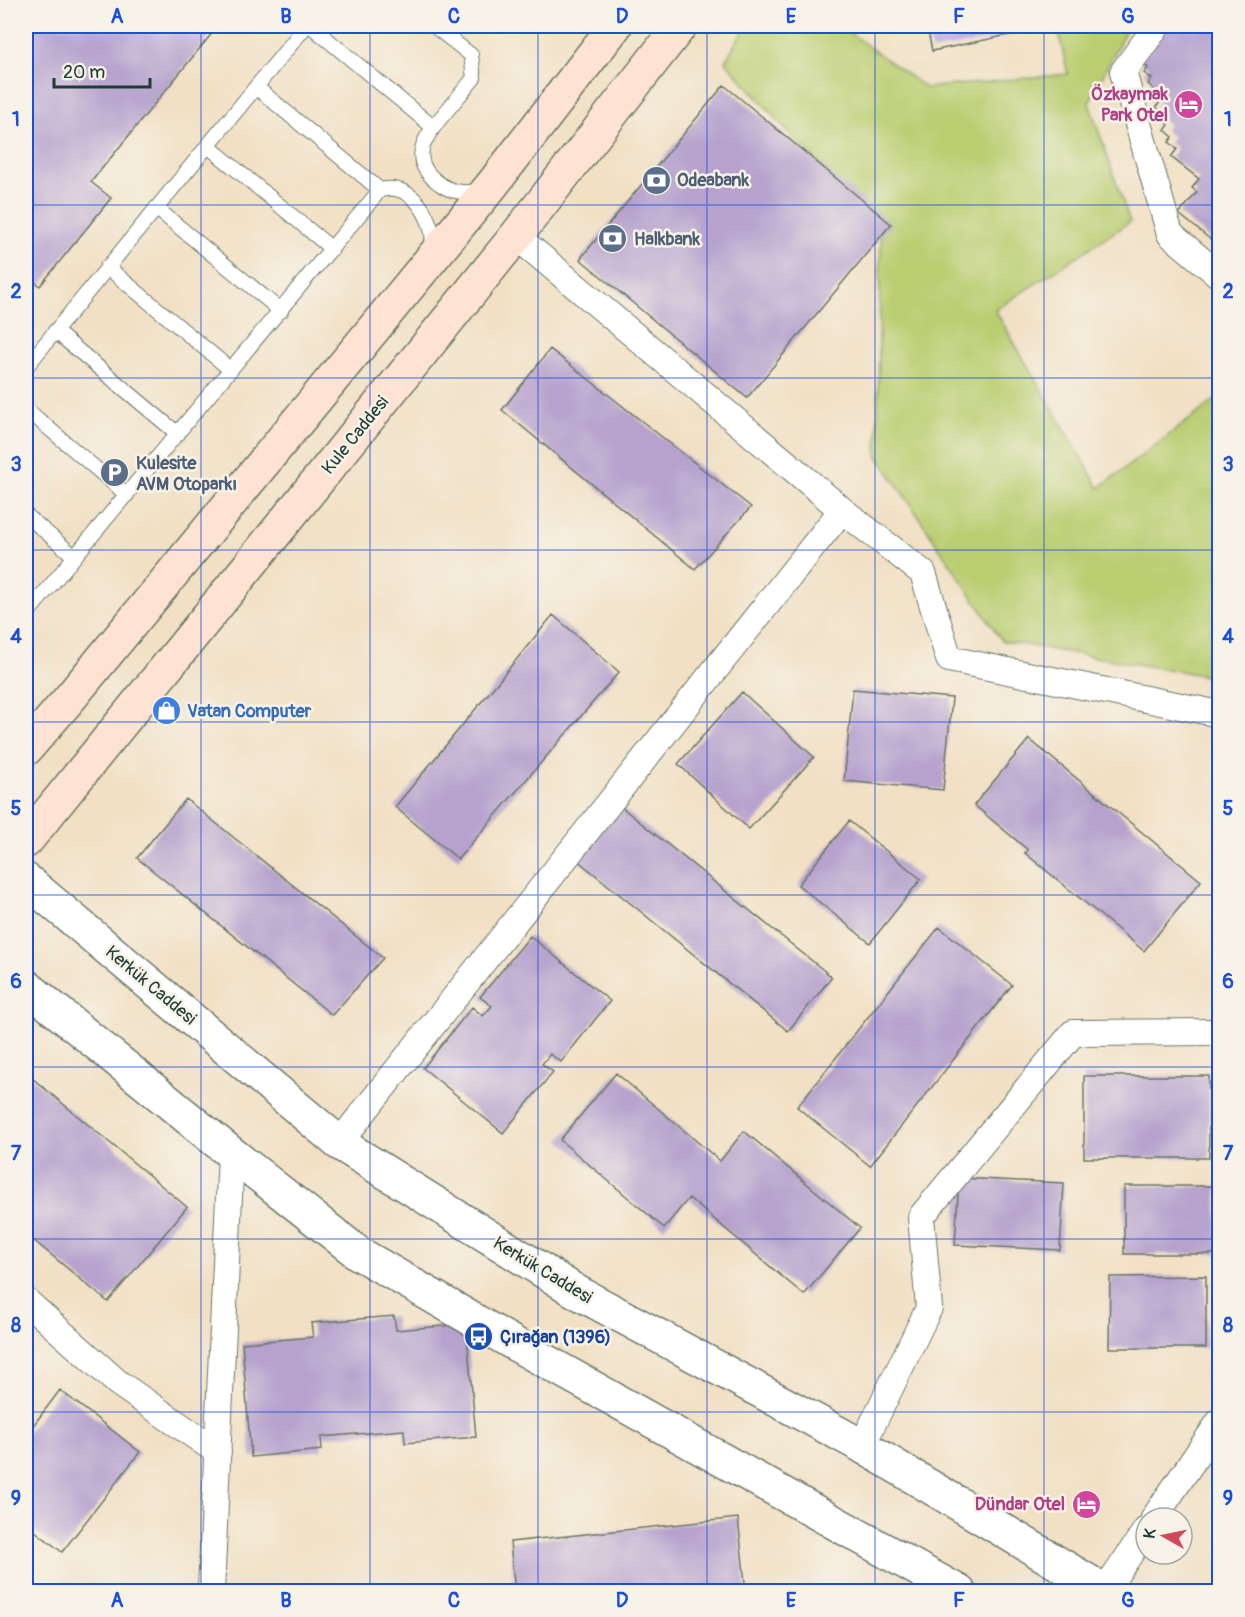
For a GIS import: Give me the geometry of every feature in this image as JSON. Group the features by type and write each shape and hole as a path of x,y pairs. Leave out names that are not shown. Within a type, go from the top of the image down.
{"main road":[{"path":"26,749 492,185 615,26"},
{"name":"Kule Caddesi","path":"26,841 516,236 680,26"},
{"path":"26,715 70,698"}],"street":[{"path":"1157,26 1123,72 1170,234 1220,276"},
{"path":"516,236 842,510 923,573 949,659 1220,714"},
{"path":"339,1143 842,510"},
{"name":"Kerkük Caddesi","path":"26,880 339,1143 577,1292 862,1446 1106,1591"},
{"path":"26,986 231,1154 358,1253 959,1592"},
{"path":"862,1446 929,1308 921,1217 1073,1033 1220,1032"},
{"path":"211,1592 231,1154"},
{"path":"26,1300 118,1383 218,1452"},
{"path":"1163,1506 1215,1438"},
{"path":"1106,1591 1134,1548"}],"lane":[{"path":"26,367 256,87 309,26 433,127"},
{"path":"434,26 471,55 474,78 424,139 421,153 425,168 435,181 448,189 476,192 492,185"},
{"path":"256,87 380,190"},
{"path":"208,146 332,249"},
{"path":"26,615 380,190 393,188 405,193 418,203 432,231 431,259"},
{"path":"156,208 280,311"},
{"path":"107,267 231,370"},
{"path":"55,331 178,434"},
{"path":"26,409 126,495"},
{"path":"26,515 75,556"}],"green space":[{"path":"746,26 840,26 926,88 1068,74 1057,26 1128,26 1089,103 1130,222 995,310 1099,488 1219,397 1219,678 1002,641 877,455 881,225 788,132 725,61"}],"building":[{"path":"26,26 218,26 91,182 111,198 40,286 26,275"},
{"path":"927,26 1047,26 1047,27 932,51"},
{"name":"Özkaymak Park Otel","path":"1169,26 1220,26 1220,132 1214,139 1220,144 1220,247 1179,214 1197,192 1192,188 1199,179 1171,157 1177,149 1169,142 1173,137 1165,130 1169,125 1161,118 1164,114 1156,107 1160,102 1152,95 1156,91 1148,84 1152,79 1144,73 1148,68 1140,61"},
{"path":"724,85 891,224 747,398 580,259"},
{"path":"550,349 751,507 695,569 502,410"},
{"path":"553,615 619,672 458,859 395,807"},
{"path":"853,689 952,698 943,790 844,781"},
{"path":"742,692 814,757 749,829 678,764"},
{"path":"1029,739 1201,881 1144,951 1025,853 1028,850 974,805"},
{"path":"186,799 383,958 332,1015 137,858"},
{"path":"620,806 832,977 788,1031 577,860"},
{"path":"849,821 921,879 870,943 798,885"},
{"path":"939,927 1012,985 870,1166 797,1107"},
{"path":"530,936 610,1001 561,1062 550,1054 542,1064 553,1072 503,1133 423,1068 472,1007 483,1016 492,1006 480,997"},
{"path":"26,1073 187,1207 108,1302 26,1234"},
{"path":"616,1073 720,1161 744,1131 860,1228 804,1295 689,1198 664,1228 560,1140"},
{"path":"1084,1076 1209,1076 1209,1158 1084,1158"},
{"path":"959,1178 1064,1183 1060,1250 955,1245"},
{"path":"1124,1186 1217,1186 1217,1254 1124,1254"},
{"path":"1206,1276 1206,1348 1109,1348 1110,1277"},
{"path":"394,1316 396,1330 466,1324 476,1437 405,1443 404,1430 321,1437 322,1450 251,1457 242,1343 313,1337 311,1323"},
{"path":"60,1390 140,1452 62,1552 26,1524 26,1435"},
{"path":"738,1518 746,1592 515,1592 510,1542"}],"place":[{"name":"Özkaymak Park Otel","path":"1189,104"},
{"name":"Odeabank","path":"656,180"},
{"name":"Halkbank","path":"613,239"},
{"name":"Kulesite AVM Otoparkı","path":"115,473"},
{"name":"Vatan Computer","path":"166,711"},
{"name":"Çırağan (1396)","path":"479,1337"},
{"name":"Dündar Otel","path":"1086,1504"}]}
